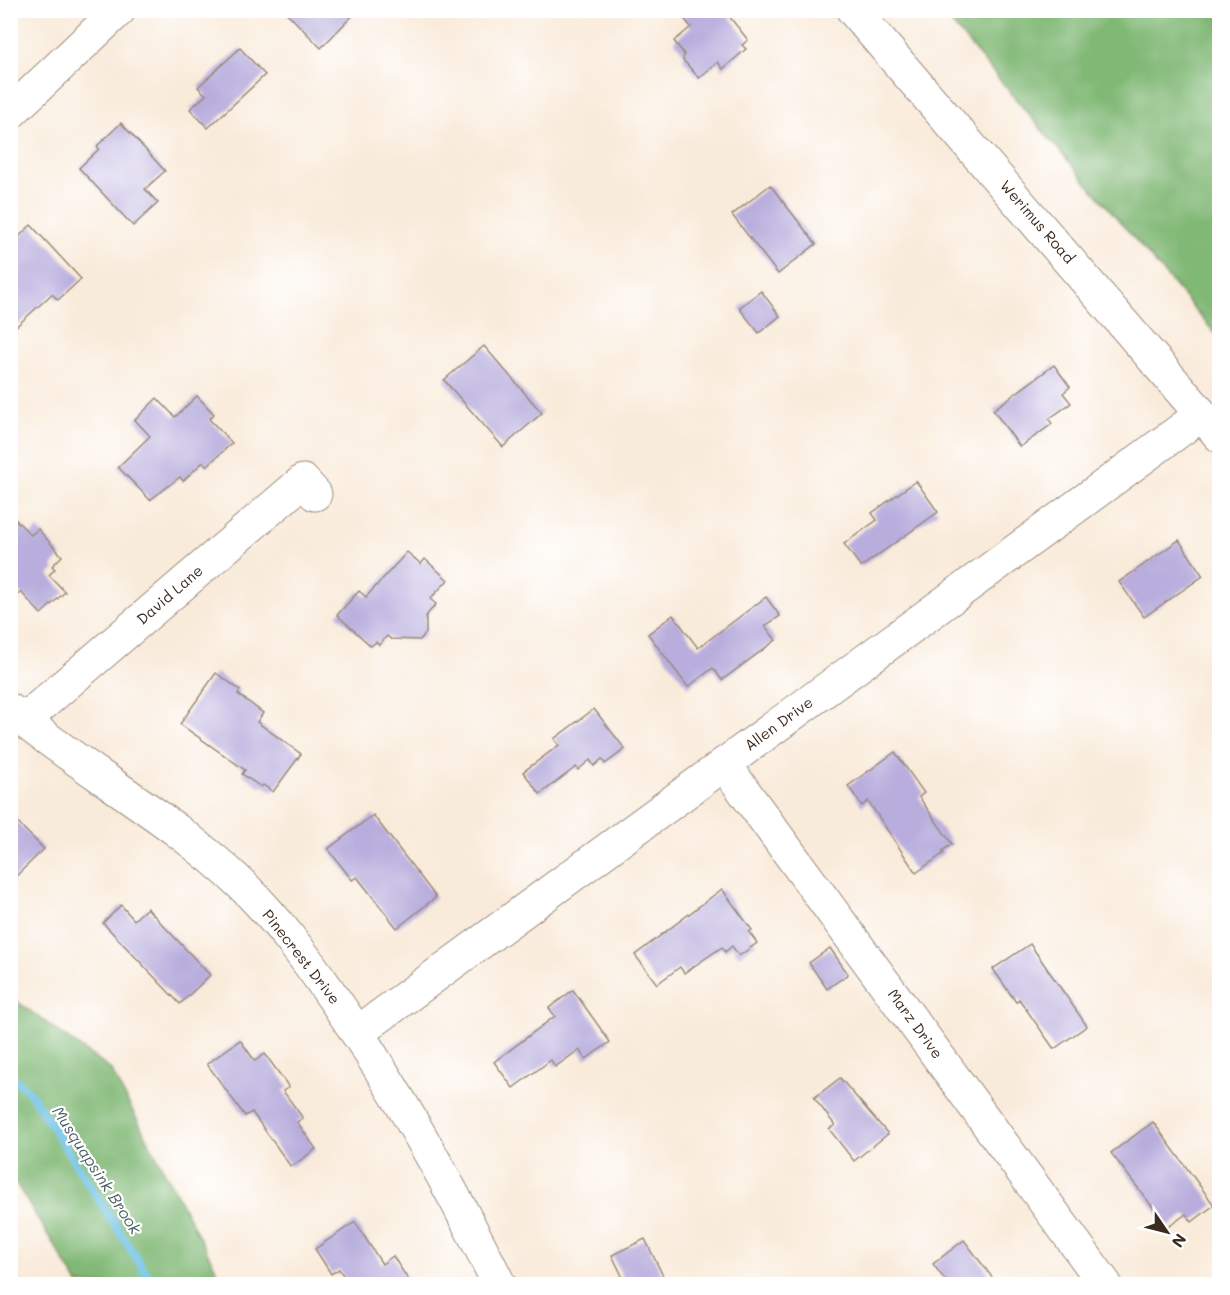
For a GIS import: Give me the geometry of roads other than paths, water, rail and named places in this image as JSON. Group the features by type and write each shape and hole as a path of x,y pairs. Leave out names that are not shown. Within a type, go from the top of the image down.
{"street":[{"path":"10,113 119,10"},
{"name":"Werimus Road","path":"853,10 1210,425"},
{"name":"Allen Drive","path":"357,1033 724,764 1210,425"},
{"name":"David Lane","path":"17,715 303,481 315,494"},
{"name":"Pinecrest Drive","path":"17,715 194,844 243,886 293,942 357,1033 411,1118 463,1212 498,1284"},
{"name":"Marz Drive","path":"724,764 1106,1284"}],"waterway":[{"name":"Musquapsink Brook","path":"10,1075 31,1094 153,1284"}]}
